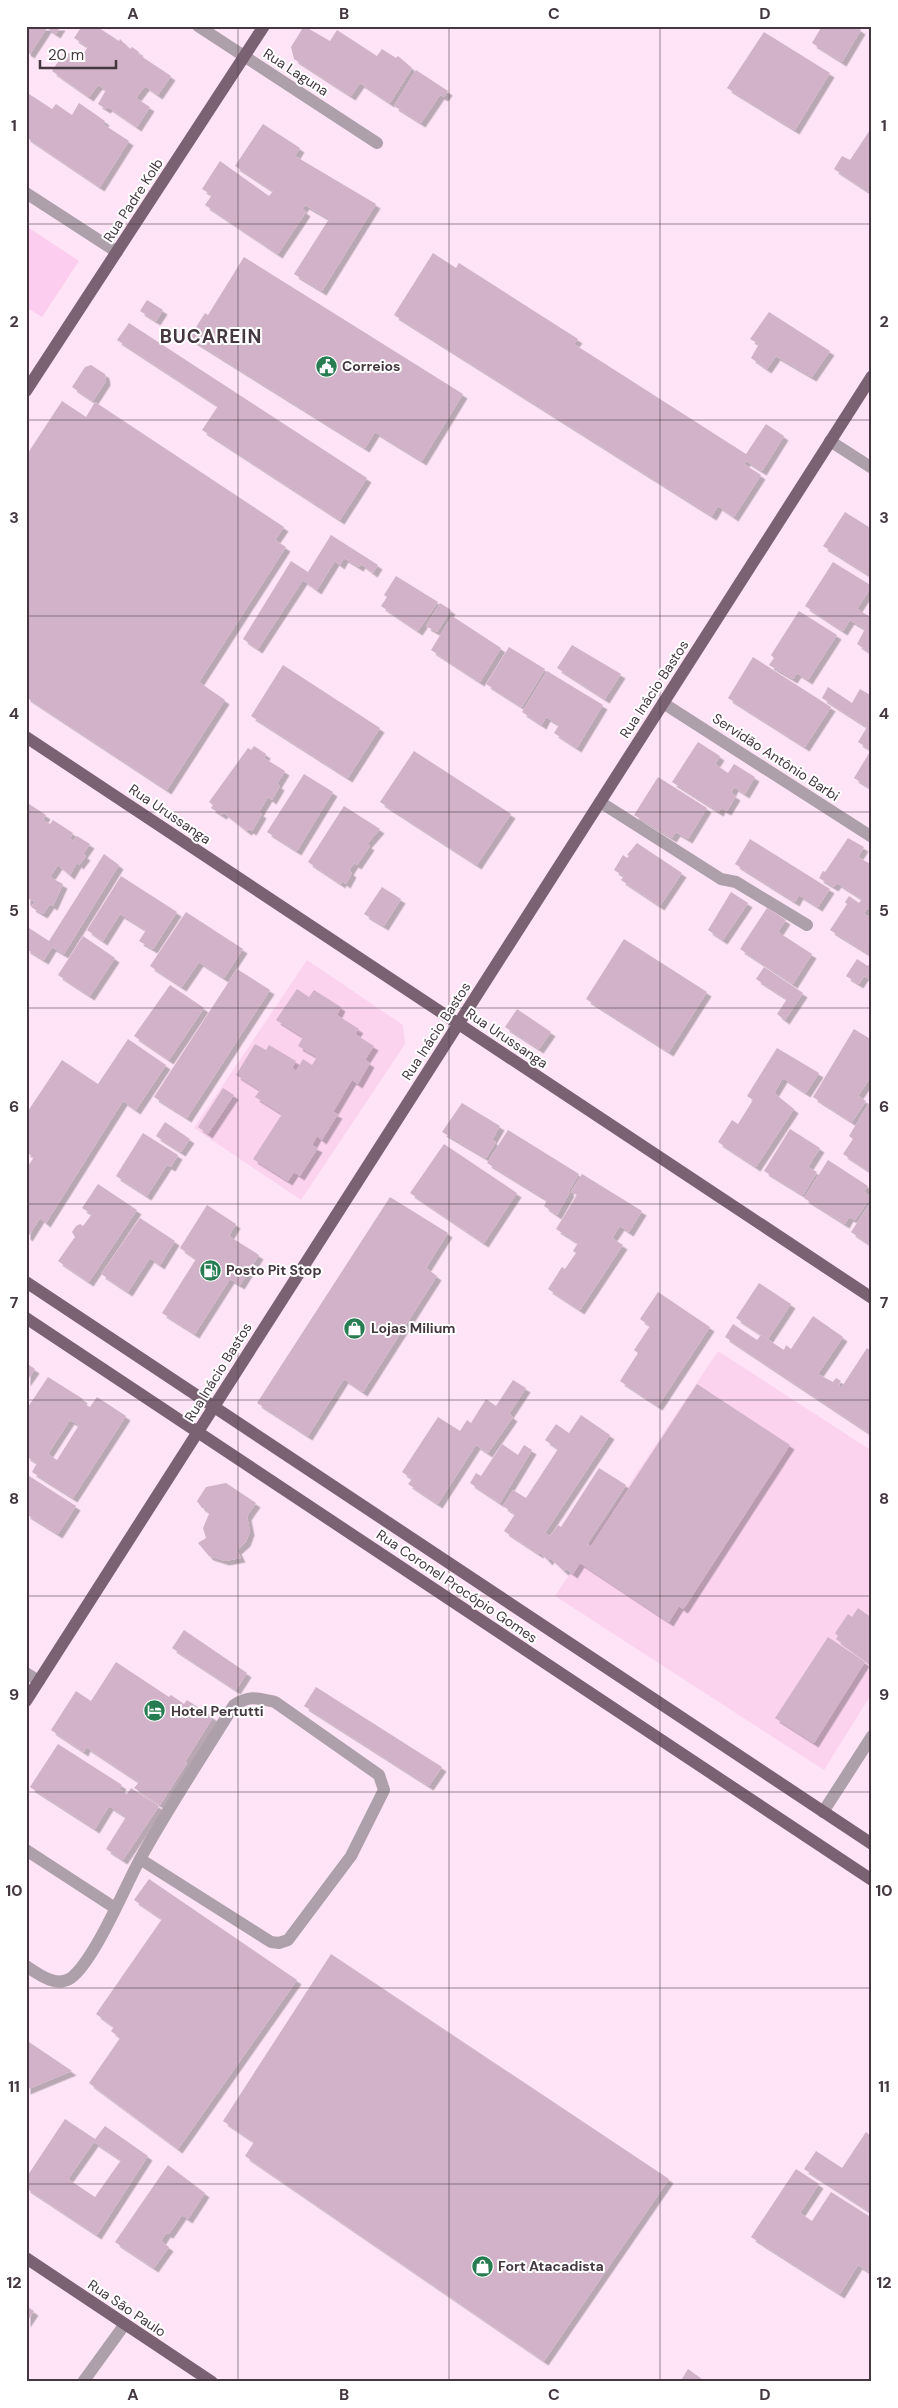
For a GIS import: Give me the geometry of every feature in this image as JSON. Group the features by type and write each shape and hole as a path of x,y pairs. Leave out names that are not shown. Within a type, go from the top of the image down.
{"main road":[{"name":"Rua Padre Kolb","path":"26,391 264,26"},
{"name":"Rua Inácio Bastos","path":"26,1701 872,376"},
{"name":"Rua Urussanga","path":"26,737 872,1298"},
{"name":"Rua Coronel Procópio Gomes","path":"26,1282 872,1844"},
{"name":"Rua Coronel Procópio Gomes","path":"26,1318 872,1880"},
{"name":"Rua São Paulo","path":"26,2258 212,2382"}],"street":[{"name":"Rua Laguna","path":"198,26 377,143"},
{"path":"26,193 117,252"},
{"path":"830,441 872,468"},
{"name":"Servidão Antônio Barbi","path":"663,703 872,837"},
{"path":"600,802 721,879 736,882 807,925"},
{"path":"26,1673 39,1681"},
{"path":"26,1966 45,1978 62,1982 71,1978 88,1958 140,1859 234,1705 245,1698 275,1702 379,1775 383,1782 384,1790 350,1856 288,1940 279,1943 271,1942 140,1859"},
{"path":"823,1812 872,1736"},
{"path":"26,1850 115,1908"},
{"path":"83,2382 125,2324"}],"shaded area":[{"path":"26,226 79,261 42,317 26,307"},
{"path":"307,960 403,1025 405,1044 301,1200 194,1128"},
{"path":"718,1351 872,1451 872,1693 824,1770 555,1596"}],"building":[{"path":"26,26 61,26 56,34 47,28 30,54 26,51"},
{"path":"82,26 96,26 119,41 120,39 130,49 132,47 139,52 138,54 171,76 158,95 145,86 136,98 150,107 137,127 108,107 106,109 98,104 106,90 98,85 89,97 52,71 65,51 79,60 88,47 74,38"},
{"path":"304,26 330,41 337,30 377,56 382,49 396,58 398,56 412,68 390,103 360,83 351,96 294,59 291,47"},
{"path":"822,26 855,26 861,30 842,62 812,43"},
{"path":"764,32 830,73 795,130 727,88"},
{"path":"416,70 448,91 444,97 440,95 421,123 394,106"},
{"path":"26,92 52,109 56,104 72,115 79,103 105,121 103,124 129,141 100,187 26,137"},
{"path":"263,124 300,148 295,156 376,204 322,291 294,274 329,219 305,205 302,209 306,212 278,254 205,205 212,195 202,189 220,161 269,196 273,191 235,166"},
{"path":"872,127 872,194 834,169 842,156 850,160"},
{"path":"433,253 456,268 459,263 578,339 574,344 746,454 766,424 784,436 762,471 746,461 744,464 761,475 734,517 718,506 712,516 394,315"},
{"name":"Correios","path":"244,257 463,394 422,461 375,432 365,448 189,338 205,313 208,315"},
{"path":"147,300 163,310 156,321 140,311"},
{"path":"769,312 830,351 812,377 776,356 767,369 751,358 759,344 750,339"},
{"path":"129,323 367,478 340,520 202,430 218,406 117,340"},
{"path":"91,365 105,374 106,381 93,401 72,387 85,367"},
{"path":"62,401 86,417 95,402 284,527 275,540 286,547 199,682 225,700 167,790 26,697 26,456"},
{"path":"845,512 872,529 872,577 823,546"},
{"path":"331,535 378,565 373,573 361,564 359,567 344,558 340,565 335,561 317,590 303,580 258,649 243,639 291,561 308,572"},
{"path":"833,562 872,586 857,609 872,618 872,654 857,644 865,629 850,620 843,631 805,606"},
{"path":"396,576 438,602 418,631 381,606 387,597 384,595"},
{"path":"440,603 451,610 437,632 426,626"},
{"path":"799,611 837,635 808,680 797,673 793,679 769,665 774,658 771,655"},
{"path":"452,616 501,648 480,682 431,650"},
{"path":"572,645 621,674 605,699 557,668"},
{"path":"509,647 545,669 522,707 486,684"},
{"path":"753,657 831,707 805,747 728,698"},
{"path":"283,665 380,728 348,778 251,716"},
{"path":"547,671 603,705 577,748 554,733 559,725 546,717 542,725 522,712"},
{"path":"828,687 852,703 860,689 872,696 872,789 854,778 871,750 858,742 867,727 822,698"},
{"path":"698,742 720,756 715,764 728,773 734,764 755,777 745,794 734,787 731,793 736,796 727,811 721,808 719,812 672,782"},
{"path":"254,746 266,754 264,758 285,771 277,784 280,786 272,800 268,797 259,812 262,814 252,831 249,829 247,831 224,813 222,815 211,808 213,805 209,802 248,748 251,750"},
{"path":"414,751 511,814 477,865 380,802"},
{"path":"304,774 333,792 297,851 267,832"},
{"path":"658,777 707,808 688,839 676,832 672,838 634,815"},
{"path":"26,802 46,815 43,820 50,824 53,820 73,833 70,839 73,841 77,836 90,844 83,854 86,856 79,865 77,863 70,875 58,865 50,877 63,884 53,906 50,904 43,914 31,907 35,902 30,899 26,902"},
{"path":"344,806 380,829 367,844 370,846 357,865 354,863 349,871 352,873 346,884 342,881 341,884 308,862"},
{"path":"848,838 864,847 858,857 872,865 872,911 867,908 864,914 872,918 872,956 830,930 847,904 845,902 849,896 859,903 862,899 837,883 834,887 819,878"},
{"path":"750,839 830,889 818,907 799,895 795,902 735,864"},
{"path":"637,843 682,873 660,906 621,880 624,876 614,870 623,855 627,858 629,856 627,855"},
{"path":"104,854 119,865 64,954 52,947 44,960 26,949 26,926 49,941"},
{"path":"121,876 177,912 153,949 139,941 146,930 120,914 103,941 87,930"},
{"path":"382,887 401,899 384,926 364,914"},
{"path":"731,892 748,903 723,940 708,930"},
{"path":"767,908 786,920 778,932 812,954 793,984 740,949"},
{"path":"186,912 243,949 224,978 199,962 182,987 150,966"},
{"path":"83,936 115,958 90,996 58,975"},
{"path":"624,939 707,992 669,1052 586,999"},
{"path":"857,959 868,966 872,960 872,981 864,976 859,984 846,976"},
{"path":"764,967 803,993 785,1020 777,1014 787,999 756,979"},
{"path":"237,969 270,990 187,1118 154,1097"},
{"path":"170,985 204,1008 169,1060 134,1036"},
{"path":"297,989 309,997 314,990 341,1007 337,1015 359,1029 355,1034 374,1046 365,1060 370,1063 358,1084 352,1080 333,1112 338,1114 322,1140 317,1136 312,1145 318,1148 300,1176 294,1172 288,1181 253,1159 282,1114 255,1097 260,1090 236,1075 255,1044 266,1050 269,1045 296,1061 292,1068 296,1071 303,1059 312,1065 317,1057 298,1046 303,1037 276,1020"},
{"path":"517,1009 551,1032 539,1049 505,1027"},
{"path":"854,1029 872,1040 872,1075 858,1096 866,1101 852,1122 813,1097"},
{"path":"128,1039 166,1065 136,1110 123,1101 46,1223 40,1218 28,1237 26,1235 26,1169 34,1157 26,1152 26,1114 62,1060 98,1084"},
{"path":"777,1048 819,1073 806,1093 783,1078 774,1093 794,1109 756,1167 718,1142 732,1120 738,1124 753,1100 747,1096"},
{"path":"223,1088 234,1095 208,1134 198,1127"},
{"path":"872,1098 872,1173 843,1154 853,1139 849,1136"},
{"path":"462,1103 500,1126 492,1140 496,1142 486,1158 442,1132"},
{"path":"165,1122 190,1139 181,1152 156,1136"},
{"path":"790,1129 820,1148 808,1167 817,1172 803,1195 764,1171"},
{"path":"508,1130 579,1174 569,1191 566,1189 570,1192 557,1215 544,1206 547,1200 487,1163"},
{"path":"143,1133 178,1155 171,1167 167,1165 147,1196 116,1176"},
{"path":"444,1144 517,1193 484,1243 410,1193"},
{"path":"828,1160 868,1186 864,1192 871,1197 855,1220 849,1217 845,1224 804,1198"},
{"path":"582,1174 642,1211 629,1232 620,1226 612,1238 623,1245 580,1310 548,1289 562,1267 565,1269 576,1253 573,1251 578,1243 556,1229 577,1195 571,1192"},
{"path":"98,1184 137,1210 89,1282 58,1261 75,1237 72,1232 76,1226 80,1224 83,1226 92,1214 82,1208"},
{"name":"Lojas Milium","path":"390,1197 448,1233 426,1268 437,1276 363,1392 344,1379 308,1436 257,1403"},
{"path":"872,1200 872,1246 851,1232"},
{"path":"207,1205 236,1224 229,1236 259,1255 240,1285 230,1279 195,1334 162,1313 196,1259 180,1248"},
{"path":"140,1218 175,1241 160,1265 150,1258 128,1292 101,1274"},
{"path":"759,1283 791,1304 768,1339 736,1318"},
{"path":"658,1292 710,1327 658,1406 620,1381 638,1353 634,1350 650,1326 640,1319"},
{"path":"813,1316 843,1337 818,1374 833,1382 836,1378 841,1381 838,1386 841,1388 867,1348 872,1352 872,1435 725,1337 733,1324 757,1340 761,1335 784,1350 786,1345 791,1349"},
{"path":"26,1363 35,1369 26,1382"},
{"path":"48,1377 83,1399 81,1402 90,1407 97,1397 126,1416 73,1498 32,1472 37,1463 26,1456 26,1410","holes":["70,1420 79,1425 57,1460 48,1454"]},
{"path":"513,1380 526,1388 509,1414 513,1417 488,1453 476,1445 438,1504 408,1484 412,1479 402,1472 438,1417 460,1431 467,1420 471,1423 486,1399 496,1406"},
{"path":"697,1384 790,1445 685,1607 683,1609 679,1606 669,1622 580,1563 573,1574 566,1569 564,1571 550,1558 548,1561 540,1552 539,1554 504,1531 515,1514 503,1506 513,1490 526,1498 558,1449 545,1440 556,1424 569,1433 581,1415 610,1435 545,1533 550,1536 558,1525 561,1527 599,1468 626,1485 587,1544 591,1546"},
{"path":"502,1444 518,1455 524,1445 532,1450 500,1503 470,1483 476,1473 481,1476"},
{"path":"26,1474 76,1506 58,1534 26,1514"},
{"path":"226,1483 256,1503 247,1516 250,1531 246,1542 237,1550 241,1558 225,1561 209,1556 198,1543 206,1538 203,1528 209,1514 197,1501 206,1487"},
{"path":"858,1608 872,1618 872,1659 869,1663 836,1639 838,1636 835,1633 848,1614 852,1617"},
{"path":"184,1630 247,1673 236,1690 172,1648"},
{"path":"828,1637 865,1662 814,1743 775,1718"},
{"path":"116,1662 169,1697 171,1695 184,1704 187,1700 213,1717 160,1805 134,1788 139,1782 86,1747 84,1752 51,1730 76,1691 91,1701"},
{"path":"316,1687 442,1767 429,1786 304,1706"},
{"path":"58,1744 122,1785 119,1789 127,1794 131,1788 159,1806 123,1860 106,1849 126,1817 109,1806 95,1829 30,1787"},
{"path":"149,1879 297,1980 178,2149 89,2083 120,2038 111,2031 114,2027 96,2014 162,1919 134,1900"},
{"path":"331,1954 669,2179 544,2361 245,2156 254,2142 223,2121"},
{"path":"26,2040 72,2071 26,2090"},
{"path":"65,2119 95,2139 105,2126 148,2156 97,2235 26,2188 26,2178","holes":["94,2142 121,2160 95,2197 68,2179"]},
{"path":"866,2132 872,2137 872,2213 804,2169 816,2151 842,2168"},
{"path":"168,2165 205,2193 188,2219 182,2215 169,2234 166,2233 161,2241 169,2247 154,2268 115,2242"},
{"path":"796,2169 819,2184 800,2213 812,2221 831,2192 872,2218 872,2274 858,2265 840,2294 751,2237"},
{"path":"26,2306 34,2311 26,2323"},
{"path":"688,2369 706,2382 680,2382"}],"place":[{"name":"Correios","path":"326,366"},
{"name":"Posto Pit Stop","path":"210,1270"},
{"name":"Lojas Milium","path":"355,1328"},
{"name":"Hotel Pertutti","path":"155,1711"},
{"name":"Fort Atacadista","path":"482,2266"}],"district":[{"name":"BUCAREIN","path":"211,336"}]}
